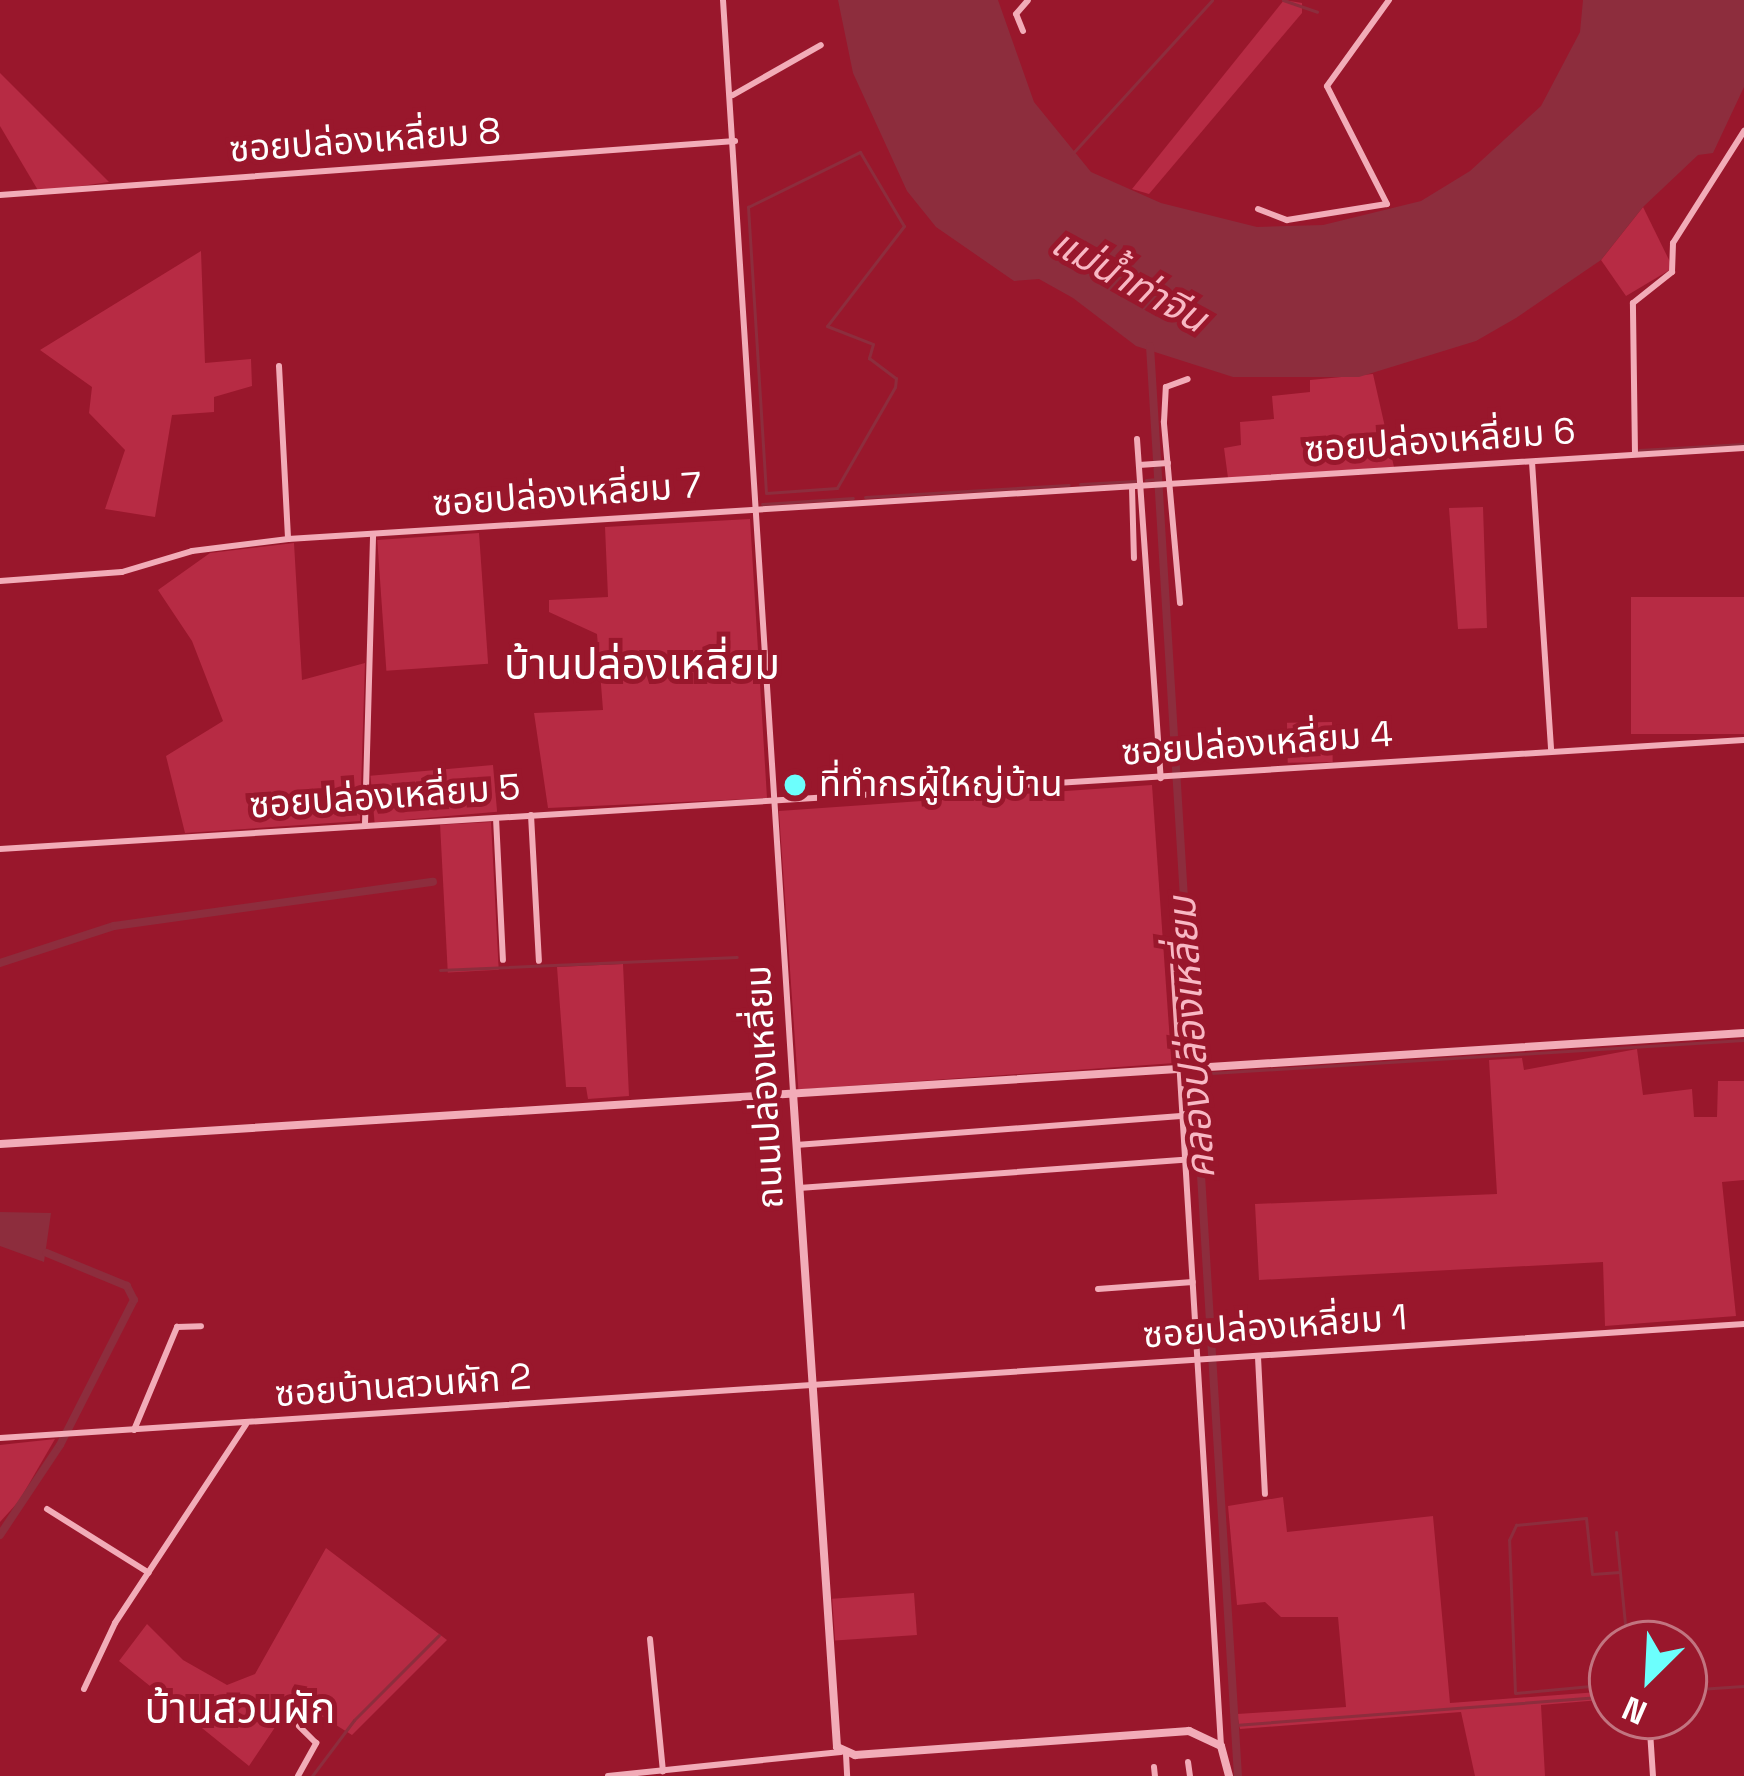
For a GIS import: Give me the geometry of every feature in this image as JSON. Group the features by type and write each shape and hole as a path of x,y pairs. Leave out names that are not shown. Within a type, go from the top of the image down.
{"street":[{"name":"ถนนปล่องเหลี่ยม","path":"723,0 733,94 810,1384 843,1753"},
{"path":"1023,31 1016,14 1028,0"},
{"path":"1258,209 1287,220 1387,204 1327,86 1389,0"},
{"path":"733,94 820,45"},
{"path":"1635,454 1633,303 1672,272 1673,244 1744,131"},
{"name":"ซอยปล่องเหลี่ยม 8","path":"0,195 735,141"},
{"path":"279,365 288,539"},
{"path":"1180,603 1165,463 1166,389 1188,379"},
{"path":"1133,558 1143,465 1137,439"},
{"name":"ซอยปล่องเหลี่ยม 6","path":"1140,487 1744,448"},
{"path":"1532,462 1551,750"},
{"path":"1143,465 1165,463"},
{"path":"1140,487 1161,778"},
{"name":"ซอยปล่องเหลี่ยม 7","path":"0,581 122,572 192,551 288,539 1140,487"},
{"path":"365,824 373,535"},
{"name":"ซอยปล่องเหลี่ยม 4","path":"773,803 1744,740"},
{"name":"ซอยปล่องเหลี่ยม 5","path":"0,849 773,803"},
{"path":"531,815 539,961"},
{"path":"496,818 503,960"},
{"path":"1173,961 1221,1746 1228,1776"},
{"path":"0,1144 1744,1033"},
{"path":"796,1144 1181,1116"},
{"path":"798,1188 1184,1160"},
{"path":"1098,1289 1193,1282"},
{"name":"ซอยปล่องเหลี่ยม 1","path":"810,1384 1744,1324"},
{"path":"134,1431 177,1327 201,1327"},
{"path":"1258,1357 1264,1494"},
{"name":"ซอยบ้านสวนผัก 2","path":"0,1438 70,1429 134,1431 810,1384"},
{"path":"84,1689 149,1573 246,1424"},
{"path":"46,1509 149,1573"},
{"path":"650,1639 662,1771"},
{"path":"298,1726 316,1743 298,1776"},
{"path":"608,1776 843,1753 1190,1731 1221,1746"},
{"path":"1651,1740 1653,1776"},
{"path":"843,1753 847,1776"},
{"path":"1188,1762 1190,1776"}],"shaded area":[{"path":"1284,0 1302,3 1302,13 1149,194 1132,189"},
{"path":"0,73 109,182 39,192 0,126"},
{"path":"1643,207 1673,268 1626,296 1601,260"},
{"path":"201,251 205,363 251,359 252,386 214,397 214,412 172,415 155,517 105,509 125,450 89,413 92,387 40,350"},
{"path":"1373,374 1394,467 1228,478 1224,448 1241,445 1240,422 1274,419 1272,396 1310,392 1310,380"},
{"path":"1483,507 1487,628 1458,629 1449,508"},
{"path":"750,519 767,798 548,808 534,713 603,710 597,634 549,612 549,600 608,597 605,527"},
{"path":"479,533 488,664 386,671 377,540"},
{"path":"294,543 302,680 365,663 360,821 185,833 166,756 223,721 192,641 158,590 210,553"},
{"path":"1631,597 1744,597 1744,734 1631,734"},
{"path":"1332,722 1333,762 1288,763 1287,723"},
{"path":"493,765 497,812 375,823 370,776"},
{"path":"1152,785 1171,1063 798,1089 779,811"},
{"path":"491,822 499,970 448,972 440,825"},
{"path":"623,964 629,1096 588,1099 586,1087 566,1087 557,967"},
{"path":"1637,1049 1643,1095 1692,1089 1694,1117 1717,1117 1718,1081 1744,1081 1744,1180 1722,1182 1736,1316 1605,1326 1603,1262 1259,1280 1255,1204 1497,1194 1489,1060 1522,1058 1524,1070"},
{"path":"55,1439 19,1501 0,1522 0,1445"},
{"path":"1283,1497 1287,1532 1433,1516 1450,1703 1588,1693 1588,1701 1541,1705 1545,1776 1475,1776 1461,1712 1240,1729 1237,1714 1346,1707 1338,1617 1281,1617 1265,1602 1237,1605 1228,1506"},
{"path":"326,1548 447,1640 352,1735 294,1699 249,1766 119,1661 147,1624 183,1660 227,1685 255,1674"},
{"path":"914,1593 917,1635 835,1641 832,1599"}],"water":[{"name":"แม่น้ำท่าจีน","path":"838,0 998,0 1034,102 1091,172 1161,203 1257,227 1323,225 1421,201 1470,171 1541,106 1580,32 1583,0 1744,0 1744,87 1713,153 1698,155 1643,207 1601,260 1476,341 1359,377 1233,377 1136,346 1073,298 1039,279 1014,281 936,227 907,191 853,73"},
{"path":"0,1212 51,1213 44,1262 0,1246"}],"waterway":[{"path":"1072,154 1212,0"},
{"path":"1283,0 1317,12"},
{"path":"860,152 904,226 827,326 873,344 869,358 896,378 895,387 837,488 766,493 748,207 860,152"},
{"name":"คลองปล่องเหลี่ยม","path":"1150,346 1238,1776"},
{"path":"1639,450 1744,444"},
{"path":"1146,480 1158,479"},
{"path":"1080,484 1135,481"},
{"path":"865,497 1069,485"},
{"path":"762,504 853,498"},
{"path":"0,963 114,926 433,882"},
{"path":"440,970 737,957"},
{"path":"1195,1074 1744,1040"},
{"path":"0,1535 60,1445 134,1300 127,1286 47,1253"},
{"path":"1588,1686 1515,1693 1509,1540 1516,1525 1586,1518 1592,1574 1620,1572"},
{"path":"1616,1532 1625,1620"},
{"path":"312,1776 354,1720 439,1635"},
{"path":"1708,1688 1744,1686"},
{"path":"1235,1725 1588,1698"}],"place":[{"name":"ที่ทำกรผู้ใหญ่บ้าน","path":"795,785"}],"district":[{"name":"บ้านปล่องเหลี่ยม","path":"642,665"},
{"name":"บ้านสวนผัก","path":"240,1709"}]}
